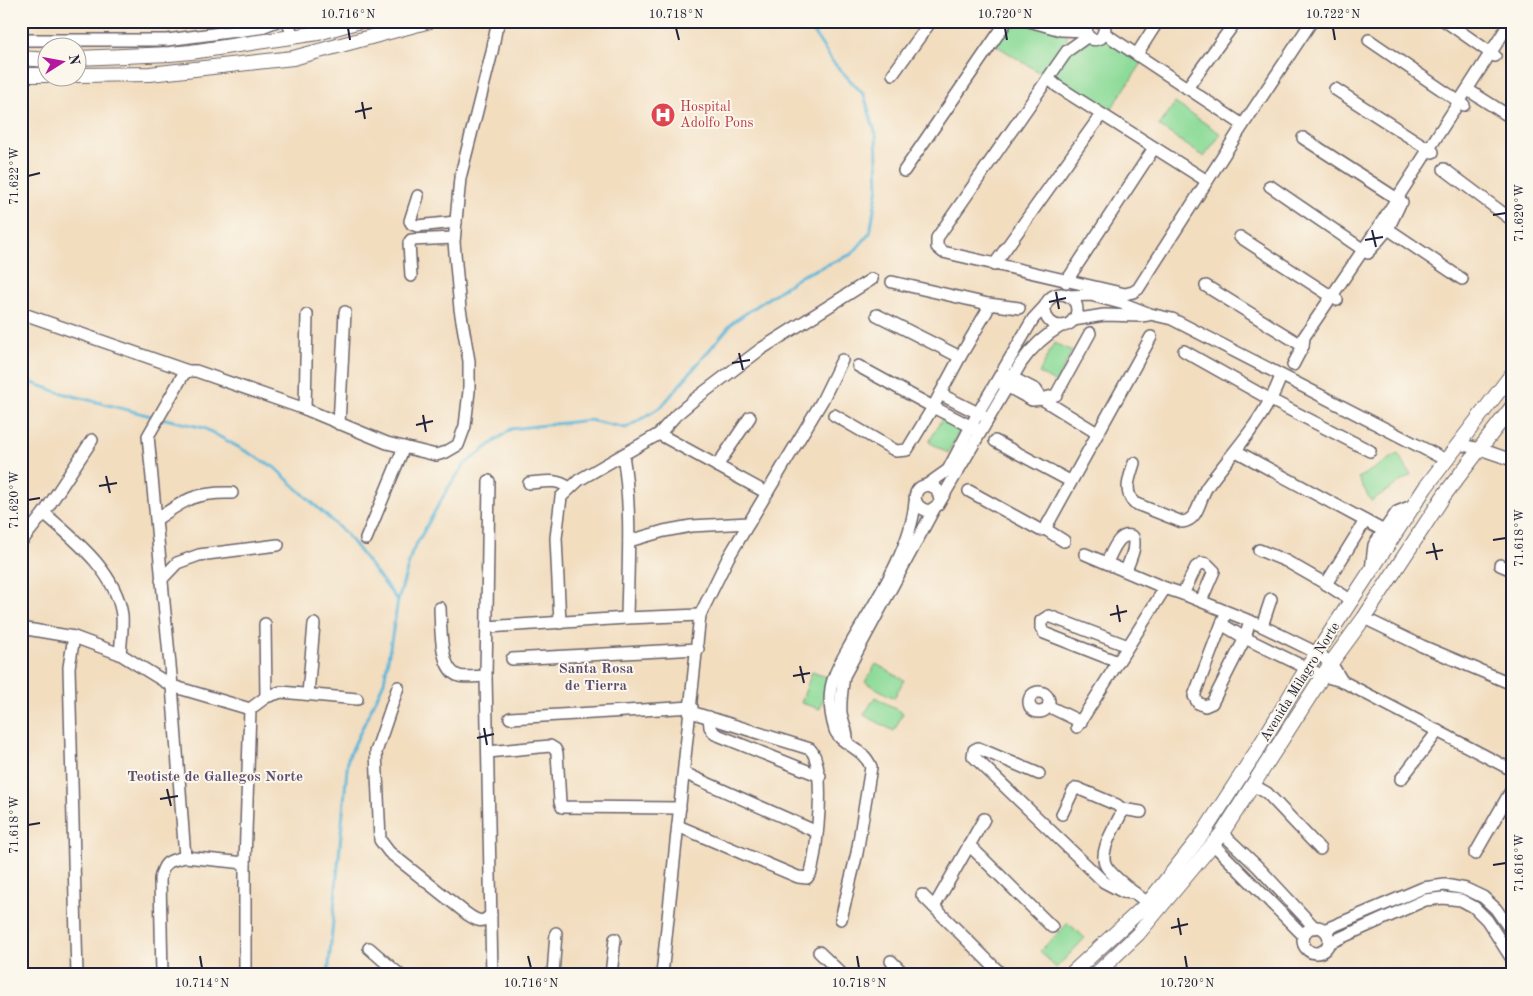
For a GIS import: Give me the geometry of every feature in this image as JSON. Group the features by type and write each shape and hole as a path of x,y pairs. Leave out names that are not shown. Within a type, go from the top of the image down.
{"main road":[{"path":"88,58 170,54 318,33 360,21"},
{"path":"88,75 150,74 293,58 430,21"},
{"path":"21,58 38,59"},
{"path":"21,75 38,75"},
{"name":"Avenida Milagro Norte","path":"1070,975 1148,903 1220,809 1307,668 1414,505 1512,374"},
{"name":"Avenida Milagro Norte","path":"1095,975 1138,934 1217,839 1254,785 1331,662 1364,618 1445,494 1512,407"}],"street":[{"path":"21,313 304,409 387,443 436,455 458,445 466,426 469,360 460,309 454,238 460,178 496,30 500,21"},
{"path":"893,74 931,21"},
{"path":"904,171 1007,21"},
{"path":"1029,21 1060,30 1089,29"},
{"path":"1137,54 1158,21"},
{"path":"1187,88 1236,21"},
{"path":"1089,29 1067,51 938,238 937,247 943,252 1066,282 1125,294 1132,292 1138,288 1312,21"},
{"path":"1445,21 1493,54"},
{"path":"1293,364 1302,346 1304,337 1334,298 1470,92 1511,21"},
{"path":"21,40 167,40 259,28 284,22 293,37"},
{"path":"1089,29 1095,40 1098,39 1103,26 1137,54 1243,125"},
{"path":"1493,54 1512,32"},
{"path":"167,40 171,72"},
{"path":"1369,40 1461,103"},
{"path":"1048,78 1101,115 1207,181"},
{"path":"1335,89 1431,151"},
{"path":"1470,92 1512,118"},
{"path":"994,265 1101,115"},
{"path":"1303,138 1399,200"},
{"path":"1066,282 1154,148"},
{"path":"1444,169 1512,220"},
{"path":"1270,186 1365,251"},
{"path":"411,276 409,243 412,240 412,224 410,221 418,196"},
{"path":"1365,251 1388,229 1399,200"},
{"path":"412,224 417,226 456,222"},
{"path":"1388,229 1462,279"},
{"path":"1240,237 1334,298"},
{"path":"412,240 454,238"},
{"path":"560,623 556,538 561,497 569,488 579,480 624,456 659,434 676,415 695,399 761,349 872,279"},
{"path":"892,282 988,304 1019,308"},
{"path":"1206,286 1302,346"},
{"path":"836,689 1004,379 1033,319 1051,297 1060,294 1068,296 1091,295 1172,319 1446,460"},
{"path":"1068,296 1075,302 1077,312 1074,320"},
{"path":"834,415 896,451 907,450 988,311 988,304"},
{"path":"1046,305 1045,314 1050,322 1061,326"},
{"path":"339,424 345,312"},
{"path":"1004,379 1046,334 1074,320 1104,315 1141,316 1150,314"},
{"path":"304,409 307,315"},
{"path":"877,315 960,357"},
{"path":"1042,399 1056,395 1090,333"},
{"path":"969,491 1040,530 1045,528 1096,433 1151,337"},
{"path":"1184,351 1271,400 1370,451"},
{"path":"662,975 692,709 700,615 728,558 822,402 842,360"},
{"path":"858,366 976,428"},
{"path":"185,857 172,686 148,436 182,375 188,371"},
{"path":"1134,462 1128,496 1134,503 1182,522 1189,521 1195,515 1206,489 1236,451 1271,400 1281,376"},
{"path":"1004,379 1036,390 1042,399 1096,433"},
{"path":"940,394 983,416"},
{"path":"717,466 750,417"},
{"path":"842,920 857,853 871,767 868,759 840,738 836,732 837,717 831,711 840,664 904,549 914,515 917,490 948,470 976,428"},
{"path":"659,434 767,493"},
{"path":"24,533 44,513 92,440"},
{"path":"995,441 1070,482"},
{"path":"1458,444 1512,460"},
{"path":"366,540 404,447"},
{"path":"1236,451 1384,531"},
{"path":"624,456 627,477 629,541 627,618"},
{"path":"489,481 486,676 492,975"},
{"path":"529,484 555,481 563,483 569,488"},
{"path":"915,502 923,510 928,511 937,504 940,494 937,489 927,485"},
{"path":"157,519 190,498 210,492 232,493"},
{"path":"1370,572 1374,545 1397,512 1414,505"},
{"path":"44,513 73,538 105,572 122,614 120,654"},
{"path":"1326,584 1364,521"},
{"path":"629,541 691,526 749,523"},
{"path":"1045,528 1064,541"},
{"path":"1107,562 1117,542 1124,535 1128,534 1134,540 1126,571"},
{"path":"161,580 177,563 199,555 278,545"},
{"path":"1260,550 1286,561 1352,601"},
{"path":"1085,554 1262,626 1317,653 1331,662 1342,681"},
{"path":"1183,594 1196,568 1202,563 1207,564 1214,570 1201,601"},
{"path":"1500,565 1512,570"},
{"path":"1048,706 1079,724 1165,588"},
{"path":"1262,626 1271,599"},
{"path":"440,608 441,640 445,660 451,671 459,676 486,676"},
{"path":"1226,611 1223,625 1194,696 1198,703 1205,706 1212,703 1245,638 1250,621"},
{"path":"487,627 700,615"},
{"path":"1118,662 1044,633 1041,628 1041,621 1049,616 1128,646"},
{"path":"1364,618 1422,646 1512,684"},
{"path":"265,624 266,697"},
{"path":"308,694 314,624"},
{"path":"1223,625 1245,638 1323,676 1342,681 1512,770"},
{"path":"21,628 74,637 120,654 172,686 250,708"},
{"path":"74,637 69,667 77,975"},
{"path":"512,659 698,649"},
{"path":"398,687 376,752 380,840 389,852 467,914 478,921 485,920 491,915"},
{"path":"250,708 266,697 282,692 358,699"},
{"path":"245,975 245,863 250,708"},
{"path":"510,718 692,709 709,717 810,749 814,753 820,776 817,832 811,872 806,878 798,877 678,826"},
{"path":"709,717 710,728 715,734 820,776"},
{"path":"1401,779 1438,731"},
{"path":"488,752 550,746 556,748 562,807 680,808"},
{"path":"1039,774 978,748 974,750 973,756 1104,882 1123,892 1135,894"},
{"path":"995,778 1006,760"},
{"path":"684,773 817,832"},
{"path":"1254,785 1267,793 1320,849"},
{"path":"1062,814 1073,791 1077,788 1117,805 1122,809 1141,812"},
{"path":"1475,854 1512,789"},
{"path":"1122,809 1106,846 1104,856 1106,866 1135,894 1148,903"},
{"path":"934,907 984,819"},
{"path":"1217,839 1258,867 1328,935 1329,942 1326,949 1322,952 1312,952 1305,946 1304,936 1217,839"},
{"path":"969,845 1052,928"},
{"path":"162,975 160,880 163,867 168,861 185,857 245,863"},
{"path":"1304,936 1310,929 1320,929 1423,888 1444,885 1466,889 1483,897 1496,909 1512,932"},
{"path":"922,895 1002,975"},
{"path":"1329,942 1425,900 1443,898 1461,900 1474,907 1487,920 1512,959"},
{"path":"553,975 556,933"},
{"path":"611,975 615,939"},
{"path":"369,948 400,975"},
{"path":"820,952 843,975"},
{"path":"891,961 905,975"}],"green space":[{"path":"1009,21 1029,21 1067,34 1067,47 1045,76 994,44"},
{"path":"1105,36 1144,60 1107,115 1058,84 1054,72 1075,48 1087,41"},
{"path":"1175,103 1221,134 1204,157 1159,126"},
{"path":"1054,343 1072,351 1056,383 1039,373"},
{"path":"944,415 962,425 948,453 929,442"},
{"path":"1398,454 1411,475 1371,501 1358,478"},
{"path":"876,664 904,680 894,698 865,682"},
{"path":"812,672 829,678 820,709 801,703"},
{"path":"875,697 903,713 894,731 864,715"},
{"path":"1068,923 1085,938 1056,968 1040,951"}],"waterway":[{"path":"328,975 348,758 384,682 398,601 412,552 448,488 465,464 511,429 589,420 626,428 661,407 733,322 801,276 852,254 870,233 878,187 876,135 864,95 833,62 806,21"},
{"path":"21,379 58,392 155,417"},
{"path":"161,418 204,428 274,467 346,534 398,601"}],"place":[{"name":"Hospital Adolfo Pons","path":"663,115"}],"district":[{"name":"Santa Rosa de Tierra","path":"596,678"},
{"name":"Teotiste de Gallegos Norte","path":"215,777"}]}
